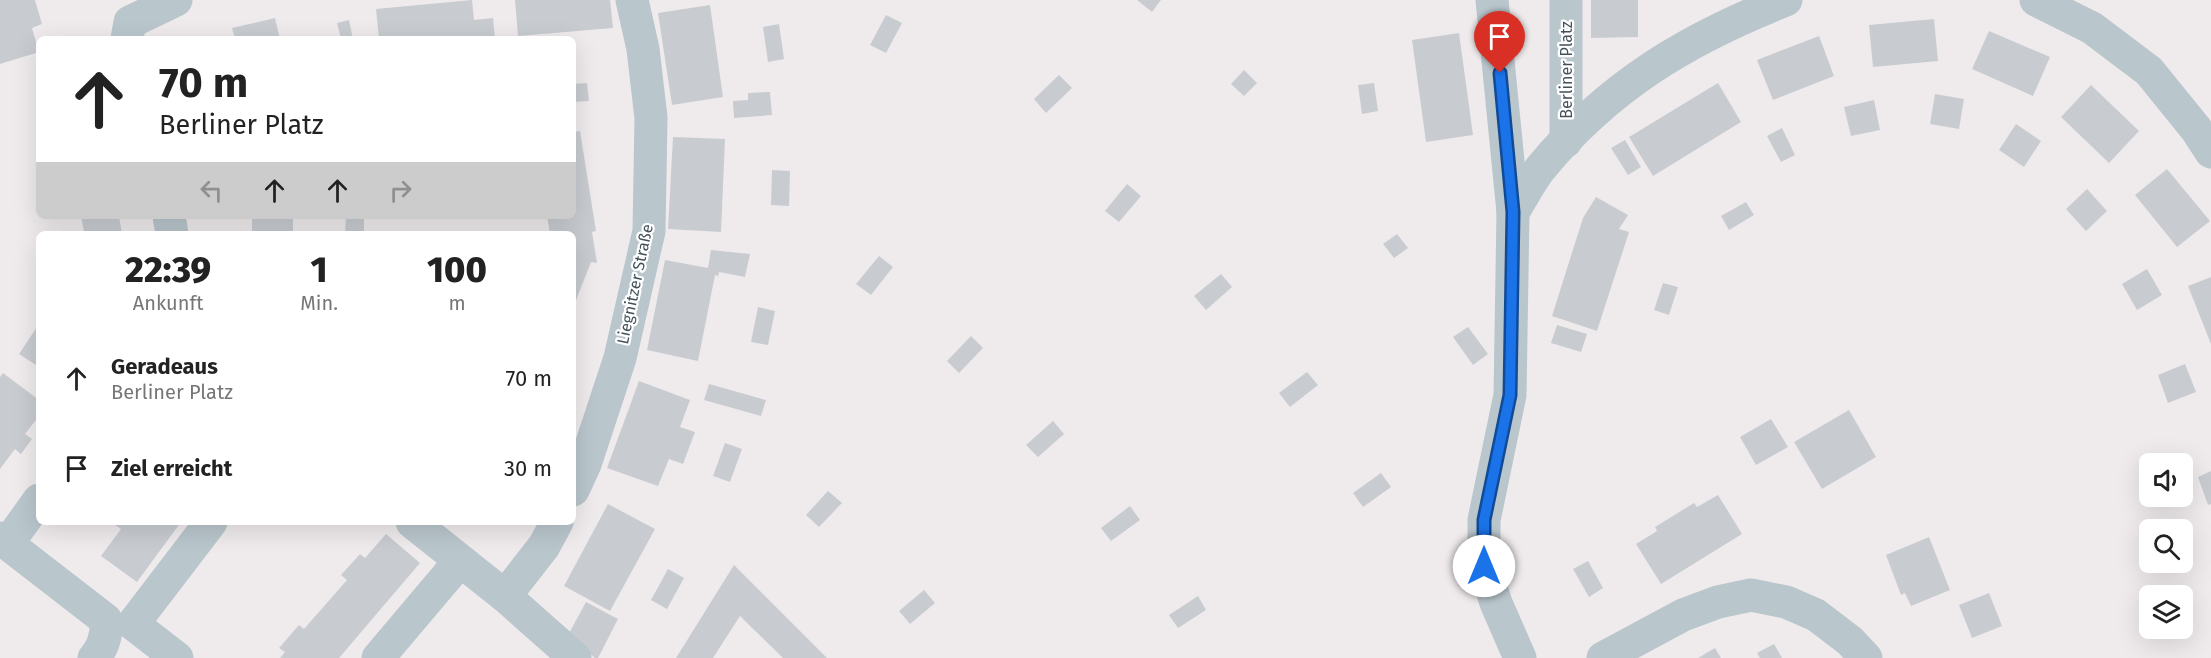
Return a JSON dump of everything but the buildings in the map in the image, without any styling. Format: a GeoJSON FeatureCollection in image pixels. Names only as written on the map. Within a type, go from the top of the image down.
{"type":"FeatureCollection","features":[{"type":"Feature","properties":{"kind":"street"},"geometry":{"type":"LineString","coordinates":[[128,36],[130,22],[176,0]]}},
{"type":"Feature","properties":{"kind":"street","name":"Liegnitzer Straße"},"geometry":{"type":"LineString","coordinates":[[576,484],[585,464],[620,358],[649,231],[651,118],[643,49],[632,0]]}},
{"type":"Feature","properties":{"kind":"street"},"geometry":{"type":"LineString","coordinates":[[1492,0],[1513,212],[1510,395],[1484,520],[1484,566],[1496,603],[1520,658]]}},
{"type":"Feature","properties":{"kind":"street","name":"Berliner Platz"},"geometry":{"type":"LineString","coordinates":[[1566,0],[1566,141]]}},
{"type":"Feature","properties":{"kind":"street"},"geometry":{"type":"LineString","coordinates":[[1513,212],[1539,170],[1604,101],[1676,51],[1740,18],[1786,0]]}},
{"type":"Feature","properties":{"kind":"street"},"geometry":{"type":"LineString","coordinates":[[2036,0],[2092,28],[2149,71],[2196,129],[2211,152]]}},
{"type":"Feature","properties":{"kind":"street"},"geometry":{"type":"LineString","coordinates":[[36,503],[4,540],[106,620],[107,633],[100,651],[94,658]]}},
{"type":"Feature","properties":{"kind":"street"},"geometry":{"type":"LineString","coordinates":[[177,658],[133,624],[209,525]]}},
{"type":"Feature","properties":{"kind":"street"},"geometry":{"type":"LineString","coordinates":[[416,525],[505,596],[575,658]]}},
{"type":"Feature","properties":{"kind":"street"},"geometry":{"type":"LineString","coordinates":[[505,596],[544,546],[555,525]]}},
{"type":"Feature","properties":{"kind":"street"},"geometry":{"type":"LineString","coordinates":[[378,658],[460,561]]}},
{"type":"Feature","properties":{"kind":"street"},"geometry":{"type":"LineString","coordinates":[[1603,658],[1683,615],[1718,602],[1751,595],[1786,602],[1816,615],[1850,641],[1866,658]]}},
{"type":"Feature","properties":{"kind":"route"},"geometry":{"type":"LineString","coordinates":[[1484,566],[1484,520],[1510,395],[1513,212],[1500,73]]}}]}
